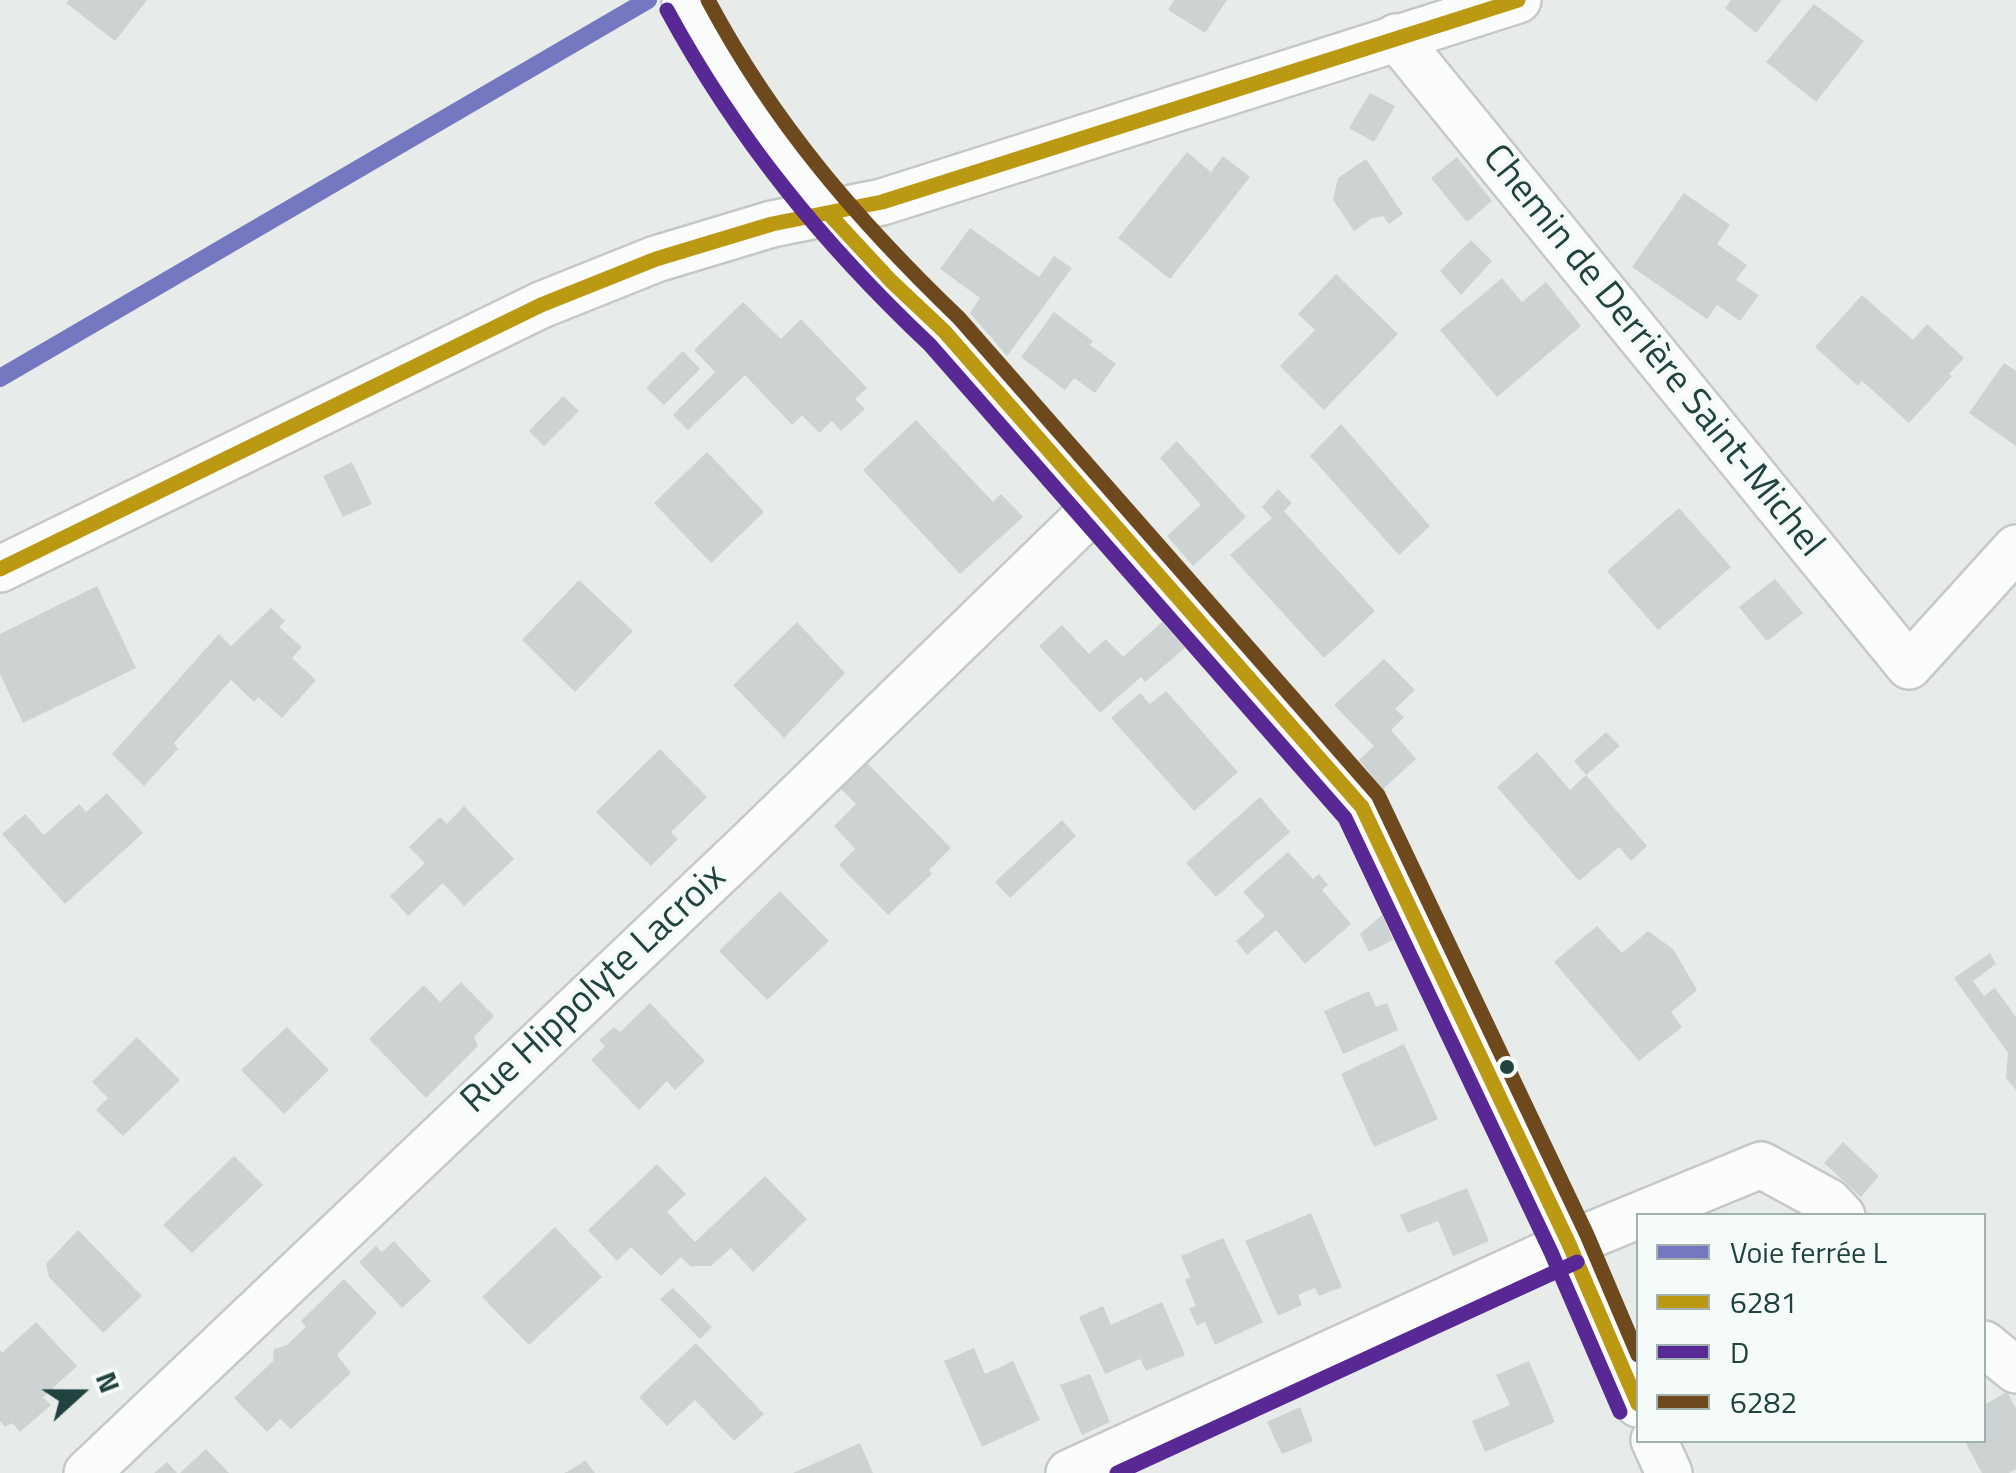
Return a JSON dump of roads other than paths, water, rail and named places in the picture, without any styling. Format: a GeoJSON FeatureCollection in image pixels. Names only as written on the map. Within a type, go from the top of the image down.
{"type":"FeatureCollection","features":[{"type":"Feature","properties":{"kind":"street"},"geometry":{"type":"LineString","coordinates":[[685,0],[712,50],[774,145],[829,214],[944,331],[1362,808],[1569,1244],[1636,1399]]}},
{"type":"Feature","properties":{"kind":"street"},"geometry":{"type":"LineString","coordinates":[[0,569],[540,305],[656,259],[772,224],[882,202],[1518,0]]}},
{"type":"Feature","properties":{"kind":"street","name":"Chemin de Derrière Saint-Michel"},"geometry":{"type":"LineString","coordinates":[[1396,38],[1908,666],[2016,548]]}},
{"type":"Feature","properties":{"kind":"street","name":"Rue Hippolyte Lacroix"},"geometry":{"type":"LineString","coordinates":[[87,1473],[749,844],[1099,504]]}},
{"type":"Feature","properties":{"kind":"street"},"geometry":{"type":"LineString","coordinates":[[1644,1213],[1762,1164],[1829,1202],[1839,1213]]}},
{"type":"Feature","properties":{"kind":"street"},"geometry":{"type":"LineString","coordinates":[[1069,1473],[1636,1216]]}},
{"type":"Feature","properties":{"kind":"street"},"geometry":{"type":"LineString","coordinates":[[1986,1346],[2016,1370]]}},
{"type":"Feature","properties":{"kind":"street"},"geometry":{"type":"LineString","coordinates":[[1655,1443],[1668,1473]]}},
{"type":"Feature","properties":{"kind":"rail line","name":"L"},"geometry":{"type":"LineString","coordinates":[[0,378],[648,0]]}}]}
